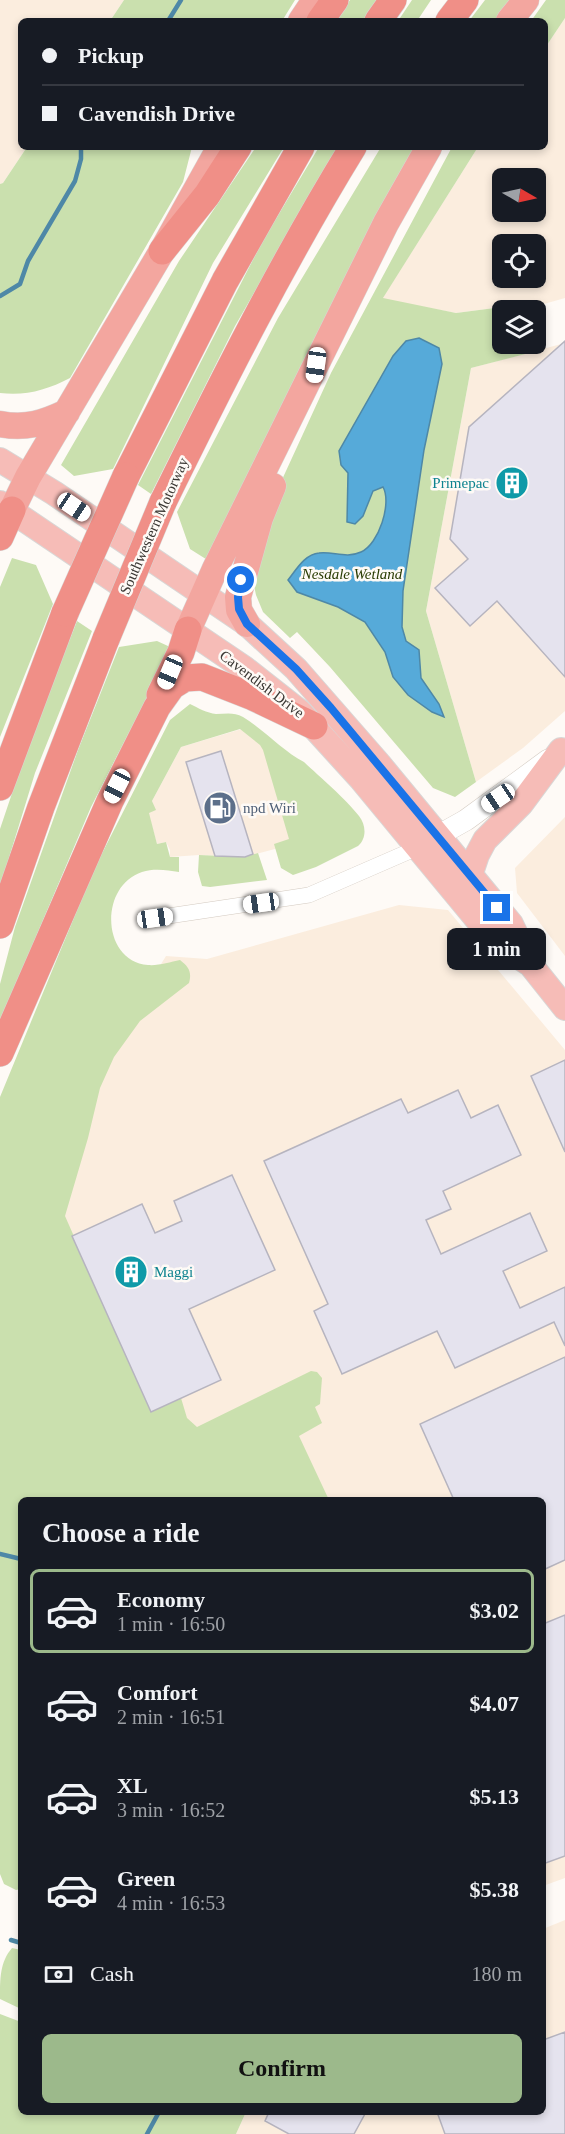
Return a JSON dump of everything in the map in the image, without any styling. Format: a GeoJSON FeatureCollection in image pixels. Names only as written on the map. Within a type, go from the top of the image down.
{"type":"FeatureCollection","features":[{"type":"Feature","properties":{"kind":"highway"},"geometry":{"type":"LineString","coordinates":[[303,18],[315,0]]}},
{"type":"Feature","properties":{"kind":"highway"},"geometry":{"type":"LineString","coordinates":[[322,18],[335,0]]}},
{"type":"Feature","properties":{"kind":"highway"},"geometry":{"type":"LineString","coordinates":[[380,18],[393,0]]}},
{"type":"Feature","properties":{"kind":"highway"},"geometry":{"type":"LineString","coordinates":[[435,18],[447,0]]}},
{"type":"Feature","properties":{"kind":"highway"},"geometry":{"type":"LineString","coordinates":[[451,18],[465,0]]}},
{"type":"Feature","properties":{"kind":"highway"},"geometry":{"type":"LineString","coordinates":[[511,18],[526,0]]}},
{"type":"Feature","properties":{"kind":"highway"},"geometry":{"type":"LineString","coordinates":[[0,537],[6,507],[28,477],[67,412],[218,150]]}},
{"type":"Feature","properties":{"kind":"highway"},"geometry":{"type":"LineString","coordinates":[[162,251],[207,195],[236,150]]}},
{"type":"Feature","properties":{"kind":"highway"},"geometry":{"type":"LineString","coordinates":[[0,787],[65,613],[126,476],[225,281],[299,150]]}},
{"type":"Feature","properties":{"kind":"highway"},"geometry":{"type":"LineString","coordinates":[[157,707],[203,594],[386,223],[427,150]]}},
{"type":"Feature","properties":{"kind":"highway","name":"Southwestern Motorway"},"geometry":{"type":"LineString","coordinates":[[0,925],[41,807],[106,639],[163,502],[274,284],[350,153]]}},
{"type":"Feature","properties":{"kind":"highway"},"geometry":{"type":"LineString","coordinates":[[247,624],[239,609],[238,597],[241,580],[260,518],[308,400],[316,365]]}},
{"type":"Feature","properties":{"kind":"highway"},"geometry":{"type":"LineString","coordinates":[[0,424],[24,427],[42,423],[67,412]]}},
{"type":"Feature","properties":{"kind":"highway"},"geometry":{"type":"LineString","coordinates":[[0,1053],[110,801],[164,695],[178,681],[185,678],[202,677],[253,697],[314,726]]}},
{"type":"Feature","properties":{"kind":"main road","name":"Cavendish Drive"},"geometry":{"type":"LineString","coordinates":[[0,460],[247,624],[296,669],[379,764],[511,924],[530,964],[565,1008]]}},
{"type":"Feature","properties":{"kind":"main road","name":"Cavendish Drive"},"geometry":{"type":"LineString","coordinates":[[6,507],[274,690],[314,726],[362,779],[495,941],[530,964]]}},
{"type":"Feature","properties":{"kind":"main road"},"geometry":{"type":"LineString","coordinates":[[417,848],[498,798],[563,749]]}},
{"type":"Feature","properties":{"kind":"main road"},"geometry":{"type":"LineString","coordinates":[[470,876],[485,840],[521,804],[563,749]]}},
{"type":"Feature","properties":{"kind":"street"},"geometry":{"type":"LineString","coordinates":[[155,918],[309,896],[417,848]]}},
{"type":"Feature","properties":{"kind":"shaded area"},"geometry":{"type":"Polygon","coordinates":[[[0,0],[124,0],[112,18],[18,18],[18,150],[25,150],[3,183],[0,184],[0,0]]]}},
{"type":"Feature","properties":{"kind":"shaded area"},"geometry":{"type":"Polygon","coordinates":[[[565,18],[565,298],[546,303],[546,300],[492,300],[492,308],[456,313],[382,299],[476,150],[548,150],[548,44],[565,18]]]}},
{"type":"Feature","properties":{"kind":"shaded area"},"geometry":{"type":"Polygon","coordinates":[[[565,343],[565,711],[523,748],[476,782],[426,611],[471,368],[524,354],[546,354],[546,348],[565,343]]]}},
{"type":"Feature","properties":{"kind":"shaded area"},"geometry":{"type":"Polygon","coordinates":[[[245,728],[294,757],[294,844],[245,857],[199,855],[170,857],[170,850],[166,842],[157,844],[148,812],[155,810],[152,801],[181,747],[245,728]]]}},
{"type":"Feature","properties":{"kind":"shaded area"},"geometry":{"type":"Polygon","coordinates":[[[565,817],[565,956],[517,893],[515,868],[565,817]]]}},
{"type":"Feature","properties":{"kind":"shaded area"},"geometry":{"type":"Polygon","coordinates":[[[399,905],[448,910],[565,1050],[565,1878],[546,1885],[546,1497],[140,1497],[0,1168],[148,985],[166,956],[207,959],[399,905]]]}},
{"type":"Feature","properties":{"kind":"shaded area"},"geometry":{"type":"Polygon","coordinates":[[[565,1920],[565,2134],[236,2134],[245,2115],[546,2115],[546,1928],[565,1920]]]}},
{"type":"Feature","properties":{"kind":"green space"},"geometry":{"type":"Polygon","coordinates":[[[124,0],[295,0],[284,18],[112,18],[124,0]]]}},
{"type":"Feature","properties":{"kind":"green space"},"geometry":{"type":"Polygon","coordinates":[[[350,0],[379,0],[367,18],[338,18],[350,0]]]}},
{"type":"Feature","properties":{"kind":"green space"},"geometry":{"type":"Polygon","coordinates":[[[412,0],[431,0],[419,18],[400,18],[412,0]]]}},
{"type":"Feature","properties":{"kind":"green space"},"geometry":{"type":"Polygon","coordinates":[[[485,0],[513,0],[501,18],[471,18],[485,0]]]}},
{"type":"Feature","properties":{"kind":"green space"},"geometry":{"type":"Polygon","coordinates":[[[546,0],[565,0],[565,18],[548,44],[548,18],[533,18],[546,0]]]}},
{"type":"Feature","properties":{"kind":"green space"},"geometry":{"type":"Polygon","coordinates":[[[25,150],[191,150],[183,182],[70,378],[53,386],[19,394],[0,393],[0,184],[3,183],[25,150]]]}},
{"type":"Feature","properties":{"kind":"green space"},"geometry":{"type":"Polygon","coordinates":[[[254,150],[282,150],[213,263],[113,469],[74,476],[61,465],[179,261],[254,150]]]}},
{"type":"Feature","properties":{"kind":"green space"},"geometry":{"type":"Polygon","coordinates":[[[317,150],[336,150],[235,326],[151,494],[138,485],[262,242],[317,150]]]}},
{"type":"Feature","properties":{"kind":"green space"},"geometry":{"type":"Polygon","coordinates":[[[379,150],[414,150],[209,561],[190,549],[177,512],[278,318],[379,150]]]}},
{"type":"Feature","properties":{"kind":"green space","name":"Nesdale Wetland"},"geometry":{"type":"Polygon","coordinates":[[[450,150],[476,150],[383,298],[456,313],[492,308],[492,354],[525,354],[471,368],[426,611],[476,782],[455,797],[433,788],[330,667],[297,632],[290,638],[263,612],[252,576],[280,484],[331,373],[450,150]]]}},
{"type":"Feature","properties":{"kind":"green space"},"geometry":{"type":"Polygon","coordinates":[[[12,558],[36,565],[53,604],[0,737],[0,587],[12,558]]]}},
{"type":"Feature","properties":{"kind":"green space"},"geometry":{"type":"Polygon","coordinates":[[[77,621],[92,631],[35,773],[0,887],[0,829],[31,737],[77,621]]]}},
{"type":"Feature","properties":{"kind":"green space"},"geometry":{"type":"Polygon","coordinates":[[[157,641],[171,650],[91,807],[21,972],[0,1029],[0,984],[15,927],[78,750],[119,647],[157,641]]]}},
{"type":"Feature","properties":{"kind":"green space"},"geometry":{"type":"Polygon","coordinates":[[[190,704],[216,714],[240,715],[304,762],[340,795],[359,816],[364,827],[364,835],[358,846],[316,867],[293,875],[281,868],[274,844],[289,839],[260,745],[240,729],[181,747],[152,801],[156,810],[149,813],[157,844],[166,842],[170,857],[179,857],[179,872],[151,870],[128,880],[118,892],[111,922],[114,938],[121,951],[132,960],[152,965],[180,960],[189,970],[189,983],[140,1021],[114,1057],[100,1088],[65,1216],[151,1411],[181,1398],[187,1418],[197,1427],[311,1371],[317,1372],[322,1378],[320,1404],[315,1407],[322,1423],[299,1436],[328,1497],[18,1497],[18,1890],[16,1890],[4,1884],[0,1874],[0,1097],[94,869],[170,720],[190,704]]]}},
{"type":"Feature","properties":{"kind":"green space"},"geometry":{"type":"Polygon","coordinates":[[[258,853],[267,880],[202,886],[198,872],[199,855],[245,857],[258,853]]]}},
{"type":"Feature","properties":{"kind":"green space"},"geometry":{"type":"Polygon","coordinates":[[[12,1948],[18,1949],[18,2008],[0,1999],[3,1965],[12,1948]]]}},
{"type":"Feature","properties":{"kind":"green space"},"geometry":{"type":"Polygon","coordinates":[[[0,2014],[18,2021],[18,2115],[245,2115],[236,2134],[0,2134],[0,2014]]]}},
{"type":"Feature","properties":{"kind":"water"},"geometry":{"type":"Polygon","coordinates":[[[419,338],[439,348],[442,364],[424,450],[403,591],[402,627],[406,641],[419,650],[421,678],[439,704],[444,717],[432,712],[408,695],[393,677],[385,652],[365,622],[338,607],[297,592],[288,580],[309,556],[324,553],[345,555],[361,552],[373,541],[378,532],[386,503],[383,487],[373,491],[363,516],[355,524],[347,522],[348,473],[341,465],[339,451],[393,356],[406,341],[419,338]]]}},
{"type":"Feature","properties":{"kind":"building","name":"Primepac"},"geometry":{"type":"Polygon","coordinates":[[[565,341],[565,677],[497,601],[470,626],[435,588],[468,559],[450,539],[469,427],[565,341]]]}},
{"type":"Feature","properties":{"kind":"building","name":"npd Wiri"},"geometry":{"type":"Polygon","coordinates":[[[221,751],[253,854],[245,857],[215,856],[186,762],[221,751]]]}},
{"type":"Feature","properties":{"kind":"building"},"geometry":{"type":"Polygon","coordinates":[[[565,1060],[565,1152],[531,1076],[565,1060]]]}},
{"type":"Feature","properties":{"kind":"building"},"geometry":{"type":"Polygon","coordinates":[[[458,1090],[471,1118],[498,1105],[521,1155],[443,1191],[451,1209],[426,1220],[441,1254],[530,1213],[547,1251],[503,1271],[520,1308],[565,1287],[565,1346],[554,1322],[455,1368],[437,1331],[342,1374],[314,1311],[328,1304],[264,1161],[401,1099],[408,1113],[458,1090]]]}},
{"type":"Feature","properties":{"kind":"building","name":"Maggi"},"geometry":{"type":"Polygon","coordinates":[[[232,1175],[275,1270],[189,1309],[221,1380],[151,1412],[72,1236],[142,1204],[155,1233],[182,1221],[174,1201],[232,1175]]]}},
{"type":"Feature","properties":{"kind":"building"},"geometry":{"type":"Polygon","coordinates":[[[565,1357],[565,1560],[546,1569],[546,1497],[453,1497],[420,1424],[565,1357]]]}},
{"type":"Feature","properties":{"kind":"building"},"geometry":{"type":"Polygon","coordinates":[[[565,1615],[565,1856],[546,1863],[546,1623],[565,1615]]]}},
{"type":"Feature","properties":{"kind":"building"},"geometry":{"type":"Polygon","coordinates":[[[565,2032],[565,2134],[445,2134],[438,2115],[546,2115],[546,2039],[565,2032]]]}},
{"type":"Feature","properties":{"kind":"building"},"geometry":{"type":"Polygon","coordinates":[[[268,2115],[364,2115],[354,2134],[289,2134],[265,2121],[268,2115]]]}},
{"type":"Feature","properties":{"kind":"waterway"},"geometry":{"type":"LineString","coordinates":[[170,18],[181,0]]}},
{"type":"Feature","properties":{"kind":"waterway"},"geometry":{"type":"LineString","coordinates":[[0,296],[20,284],[28,261],[75,181],[81,150]]}},
{"type":"Feature","properties":{"kind":"waterway"},"geometry":{"type":"LineString","coordinates":[[0,1554],[18,1558]]}},
{"type":"Feature","properties":{"kind":"waterway"},"geometry":{"type":"LineString","coordinates":[[11,1940],[18,1942]]}},
{"type":"Feature","properties":{"kind":"waterway"},"geometry":{"type":"LineString","coordinates":[[147,2134],[157,2115]]}},
{"type":"Feature","properties":{"kind":"place","name":"Primepac"},"geometry":{"type":"Point","coordinates":[512,483]}},
{"type":"Feature","properties":{"kind":"place","name":"npd Wiri"},"geometry":{"type":"Point","coordinates":[220,808]}},
{"type":"Feature","properties":{"kind":"place","name":"Maggi"},"geometry":{"type":"Point","coordinates":[131,1272]}},
{"type":"Feature","properties":{"kind":"route"},"geometry":{"type":"LineString","coordinates":[[241,580],[238,597],[239,609],[247,624],[296,669],[331,708],[497,908]]}}]}
